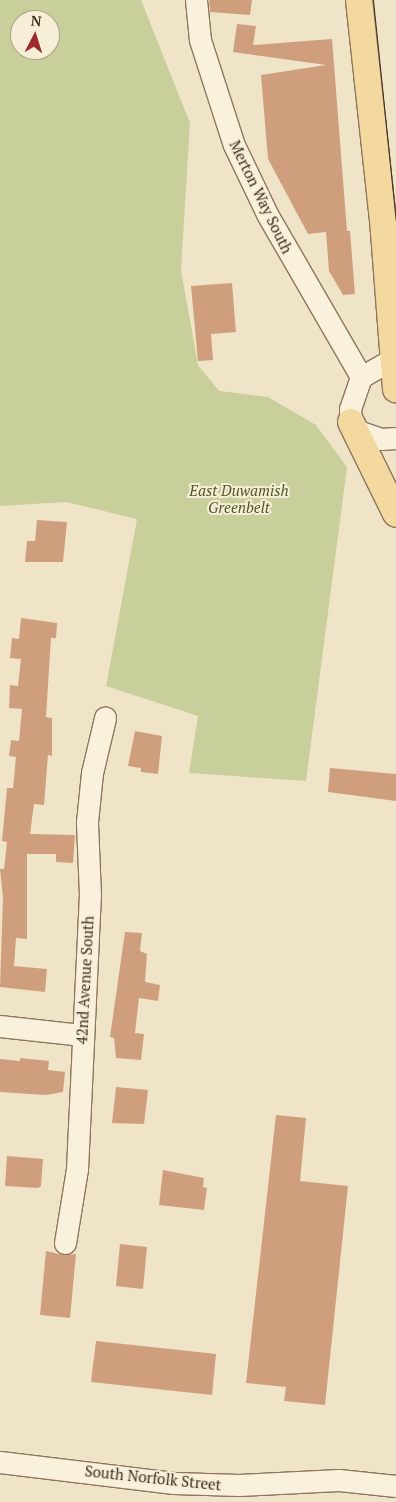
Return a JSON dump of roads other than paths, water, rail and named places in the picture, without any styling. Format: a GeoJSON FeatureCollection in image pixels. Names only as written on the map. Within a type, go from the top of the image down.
{"type":"FeatureCollection","features":[{"type":"Feature","properties":{"kind":"main road"},"geometry":{"type":"LineString","coordinates":[[359,0],[395,357],[396,390]]}},
{"type":"Feature","properties":{"kind":"main road"},"geometry":{"type":"LineString","coordinates":[[351,422],[396,514]]}},
{"type":"Feature","properties":{"kind":"street","name":"Merton Way South"},"geometry":{"type":"LineString","coordinates":[[196,2],[200,40],[234,145],[267,214],[360,377]]}},
{"type":"Feature","properties":{"kind":"street"},"geometry":{"type":"LineString","coordinates":[[395,357],[360,377],[350,409],[351,422],[358,431],[368,436],[396,438]]}},
{"type":"Feature","properties":{"kind":"street","name":"42nd Avenue South"},"geometry":{"type":"LineString","coordinates":[[65,1243],[77,1169],[90,895],[87,822],[92,773],[105,718]]}},
{"type":"Feature","properties":{"kind":"street"},"geometry":{"type":"LineString","coordinates":[[0,1026],[82,1035]]}},
{"type":"Feature","properties":{"kind":"street","name":"South Norfolk Street"},"geometry":{"type":"LineString","coordinates":[[0,1462],[182,1484],[240,1486],[330,1480],[396,1486]]}},
{"type":"Feature","properties":{"kind":"tram line"},"geometry":{"type":"LineString","coordinates":[[373,0],[396,221]]}},
{"type":"Feature","properties":{"kind":"park label","name":"East Duwamish Greenbelt"},"geometry":{"type":"Point","coordinates":[239,498]}}]}
